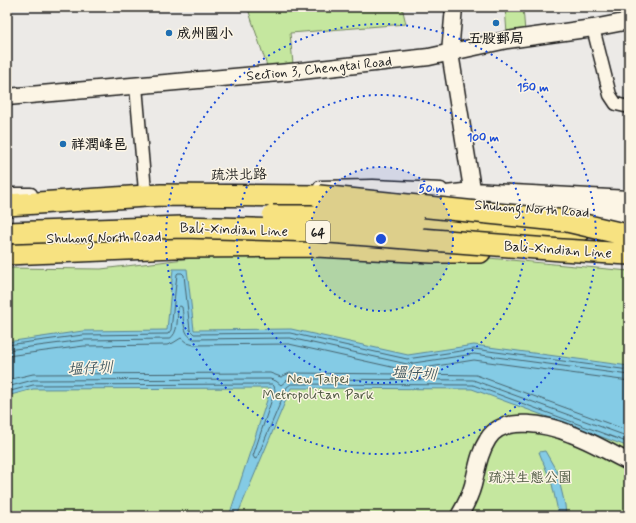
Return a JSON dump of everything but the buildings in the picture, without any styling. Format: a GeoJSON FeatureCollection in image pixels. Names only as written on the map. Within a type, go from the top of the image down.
{"type":"FeatureCollection","features":[{"type":"Feature","properties":{"kind":"highway"},"geometry":{"type":"LineString","coordinates":[[7,205],[161,195],[319,196],[627,228]]}},
{"type":"Feature","properties":{"kind":"highway","name":"Bali-Xindian Line"},"geometry":{"type":"LineString","coordinates":[[7,221],[196,214],[312,216],[627,228]]}},
{"type":"Feature","properties":{"kind":"highway","name":"Bali-Xindian Line"},"geometry":{"type":"LineString","coordinates":[[7,233],[191,227],[316,231],[629,254]]}},
{"type":"Feature","properties":{"kind":"highway"},"geometry":{"type":"LineString","coordinates":[[7,254],[167,247],[316,246],[432,252],[562,250]]}},
{"type":"Feature","properties":{"kind":"street"},"geometry":{"type":"LineString","coordinates":[[454,7],[450,53],[473,196]]}},
{"type":"Feature","properties":{"kind":"street","name":"Section 3, Chengtai Road"},"geometry":{"type":"LineString","coordinates":[[7,97],[301,71],[429,57],[507,40],[593,28],[629,21]]}},
{"type":"Feature","properties":{"kind":"street"},"geometry":{"type":"LineString","coordinates":[[593,28],[610,95],[616,104],[629,107]]}},
{"type":"Feature","properties":{"kind":"street"},"geometry":{"type":"LineString","coordinates":[[136,86],[145,191]]}},
{"type":"Feature","properties":{"kind":"street","name":"疏洪北路"},"geometry":{"type":"LineString","coordinates":[[7,194],[373,186],[473,196]]}},
{"type":"Feature","properties":{"kind":"street","name":"Shuhong North Road"},"geometry":{"type":"LineString","coordinates":[[7,212],[219,203],[338,207],[473,196],[629,199]]}},
{"type":"Feature","properties":{"kind":"street","name":"Shuhong North Road"},"geometry":{"type":"LineString","coordinates":[[7,240],[88,236],[317,235],[473,196],[627,228]]}},
{"type":"Feature","properties":{"kind":"street"},"geometry":{"type":"LineString","coordinates":[[459,516],[473,487],[479,459],[484,447],[495,431],[503,426],[510,424],[528,424],[570,434],[629,462]]}},
{"type":"Feature","properties":{"kind":"green space"},"geometry":{"type":"Polygon","coordinates":[[[252,7],[402,7],[406,24],[290,33],[293,64],[269,72],[248,9],[252,7]]]}},
{"type":"Feature","properties":{"kind":"green space"},"geometry":{"type":"Polygon","coordinates":[[[505,7],[523,7],[525,32],[507,34],[505,7]]]}},
{"type":"Feature","properties":{"kind":"green space","name":"New Taipei Metropolitan Park"},"geometry":{"type":"Polygon","coordinates":[[[210,256],[467,256],[629,271],[629,516],[7,516],[7,268],[101,269],[210,256]]]}},
{"type":"Feature","properties":{"kind":"water","name":"塭仔圳"},"geometry":{"type":"Polygon","coordinates":[[[173,269],[187,269],[194,330],[291,329],[408,355],[474,345],[629,366],[629,447],[472,389],[291,388],[237,516],[229,516],[271,388],[33,389],[7,396],[7,342],[83,331],[167,330],[173,269]]]}},
{"type":"Feature","properties":{"kind":"water"},"geometry":{"type":"Polygon","coordinates":[[[545,451],[557,472],[565,505],[566,516],[559,516],[552,484],[539,452],[545,451]]]}},
{"type":"Feature","properties":{"kind":"place","name":"五股郵局"},"geometry":{"type":"Point","coordinates":[496,23]}},
{"type":"Feature","properties":{"kind":"place","name":"成州國小"},"geometry":{"type":"Point","coordinates":[169,33]}},
{"type":"Feature","properties":{"kind":"place","name":"祥潤峰邑"},"geometry":{"type":"Point","coordinates":[63,144]}},
{"type":"Feature","properties":{"kind":"park label","name":"疏洪生態公園"},"geometry":{"type":"Point","coordinates":[530,477]}}]}
